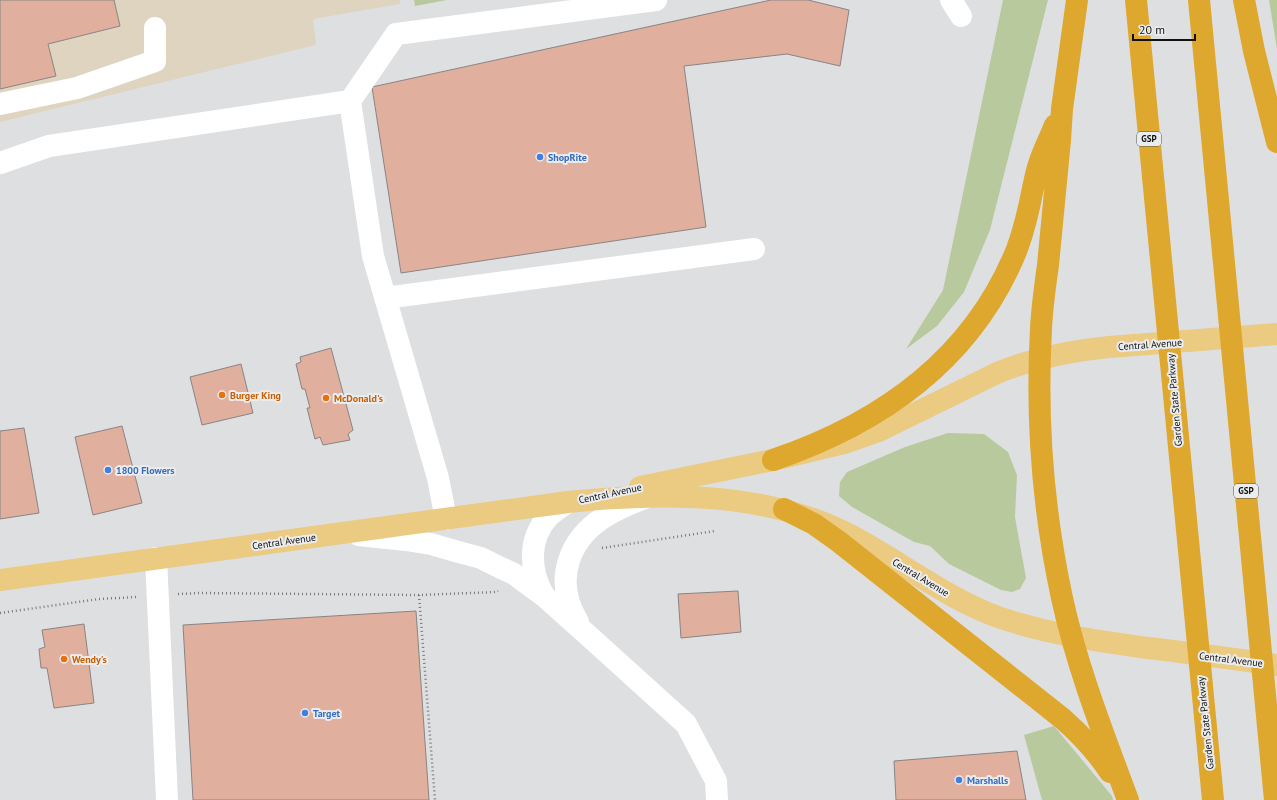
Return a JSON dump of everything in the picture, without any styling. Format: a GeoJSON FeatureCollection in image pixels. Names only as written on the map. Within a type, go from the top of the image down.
{"type":"FeatureCollection","features":[{"type":"Feature","properties":{"kind":"highway"},"geometry":{"type":"LineString","coordinates":[[1078,0],[1062,109],[1041,328],[1040,412],[1049,524],[1062,597],[1081,671],[1127,800]]}},
{"type":"Feature","properties":{"kind":"highway","name":"Garden State Parkway"},"geometry":{"type":"LineString","coordinates":[[1136,0],[1213,800]]}},
{"type":"Feature","properties":{"kind":"highway","name":"GSP"},"geometry":{"type":"LineString","coordinates":[[1199,0],[1275,800]]}},
{"type":"Feature","properties":{"kind":"highway"},"geometry":{"type":"LineString","coordinates":[[1244,0],[1254,51],[1277,142]]}},
{"type":"Feature","properties":{"kind":"highway"},"geometry":{"type":"LineString","coordinates":[[773,460],[834,436],[890,404],[936,368],[973,328],[992,301],[1017,248],[1028,213],[1038,165],[1062,109]]}},
{"type":"Feature","properties":{"kind":"highway"},"geometry":{"type":"LineString","coordinates":[[784,509],[814,524],[838,541],[1063,719],[1086,741],[1104,763],[1127,800]]}},
{"type":"Feature","properties":{"kind":"main road","name":"Central Avenue"},"geometry":{"type":"LineString","coordinates":[[568,502],[773,460],[844,443],[875,432],[997,373],[1016,365],[1040,358],[1109,347],[1277,334]]}},
{"type":"Feature","properties":{"kind":"main road","name":"Central Avenue"},"geometry":{"type":"LineString","coordinates":[[0,580],[568,502],[650,496],[729,500],[784,509],[818,520],[853,537],[944,591],[978,609],[1043,631],[1105,642],[1277,665]]}},
{"type":"Feature","properties":{"kind":"lane"},"geometry":{"type":"LineString","coordinates":[[446,519],[438,478],[373,256],[350,101],[396,34],[656,0]]}},
{"type":"Feature","properties":{"kind":"lane"},"geometry":{"type":"LineString","coordinates":[[0,104],[76,88],[155,61],[155,28]]}},
{"type":"Feature","properties":{"kind":"lane"},"geometry":{"type":"LineString","coordinates":[[0,163],[49,146],[350,101]]}},
{"type":"Feature","properties":{"kind":"lane"},"geometry":{"type":"LineString","coordinates":[[385,298],[754,248]]}},
{"type":"Feature","properties":{"kind":"lane"},"geometry":{"type":"LineString","coordinates":[[581,629],[569,606],[565,584],[565,571],[575,546],[584,533],[596,522],[612,512],[650,496]]}},
{"type":"Feature","properties":{"kind":"lane"},"geometry":{"type":"LineString","coordinates":[[544,596],[536,579],[533,568],[532,552],[540,528],[556,510],[568,502]]}},
{"type":"Feature","properties":{"kind":"lane"},"geometry":{"type":"LineString","coordinates":[[332,534],[381,537],[431,544],[481,558],[514,574],[544,596],[686,724],[716,782],[717,800]]}},
{"type":"Feature","properties":{"kind":"lane"},"geometry":{"type":"LineString","coordinates":[[156,558],[167,800]]}},
{"type":"Feature","properties":{"kind":"path"},"geometry":{"type":"LineString","coordinates":[[0,613],[99,599],[200,593],[419,595],[435,800]]}},
{"type":"Feature","properties":{"kind":"shaded area"},"geometry":{"type":"Polygon","coordinates":[[[0,0],[400,0],[400,4],[313,19],[316,45],[0,122],[0,0]]]}},
{"type":"Feature","properties":{"kind":"green space"},"geometry":{"type":"Polygon","coordinates":[[[414,0],[447,0],[415,6],[414,0]]]}},
{"type":"Feature","properties":{"kind":"green space"},"geometry":{"type":"Polygon","coordinates":[[[1003,0],[1048,0],[990,230],[964,292],[937,326],[906,349],[943,290],[1003,0]]]}},
{"type":"Feature","properties":{"kind":"green space"},"geometry":{"type":"Polygon","coordinates":[[[1269,0],[1277,0],[1277,49],[1269,0]]]}},
{"type":"Feature","properties":{"kind":"green space"},"geometry":{"type":"Polygon","coordinates":[[[948,433],[984,434],[1008,452],[1017,475],[1015,517],[1026,578],[1020,589],[1012,592],[1001,590],[949,564],[930,546],[914,542],[852,507],[839,496],[840,482],[847,472],[905,447],[948,433]]]}},
{"type":"Feature","properties":{"kind":"green space"},"geometry":{"type":"Polygon","coordinates":[[[1054,726],[1112,796],[1113,800],[1042,800],[1024,735],[1054,726]]]}},
{"type":"Feature","properties":{"kind":"building"},"geometry":{"type":"Polygon","coordinates":[[[0,0],[114,0],[120,26],[48,44],[56,76],[0,89],[0,0]]]}},
{"type":"Feature","properties":{"kind":"building","name":"ShopRite"},"geometry":{"type":"Polygon","coordinates":[[[771,0],[808,0],[849,10],[840,66],[787,54],[684,66],[706,227],[401,273],[372,87],[771,0]]]}},
{"type":"Feature","properties":{"kind":"building","name":"McDonald's"},"geometry":{"type":"Polygon","coordinates":[[[331,348],[353,430],[348,434],[350,440],[323,445],[320,437],[315,439],[307,408],[310,408],[305,389],[302,389],[296,364],[301,362],[300,357],[331,348]]]}},
{"type":"Feature","properties":{"kind":"building","name":"Burger King"},"geometry":{"type":"Polygon","coordinates":[[[241,364],[253,413],[202,425],[190,377],[241,364]]]}},
{"type":"Feature","properties":{"kind":"building","name":"1800 Flowers"},"geometry":{"type":"Polygon","coordinates":[[[122,426],[142,503],[93,515],[75,437],[122,426]]]}},
{"type":"Feature","properties":{"kind":"building"},"geometry":{"type":"Polygon","coordinates":[[[24,428],[39,513],[0,519],[0,431],[24,428]]]}},
{"type":"Feature","properties":{"kind":"building"},"geometry":{"type":"Polygon","coordinates":[[[738,591],[741,632],[681,638],[678,594],[738,591]]]}},
{"type":"Feature","properties":{"kind":"building","name":"Target"},"geometry":{"type":"Polygon","coordinates":[[[416,611],[429,800],[193,800],[183,625],[416,611]]]}},
{"type":"Feature","properties":{"kind":"building","name":"Wendy's"},"geometry":{"type":"Polygon","coordinates":[[[84,624],[94,703],[54,708],[47,668],[41,668],[39,649],[45,647],[42,630],[84,624]]]}},
{"type":"Feature","properties":{"kind":"building","name":"Marshalls"},"geometry":{"type":"Polygon","coordinates":[[[1017,751],[1026,800],[896,800],[894,761],[1017,751]]]}},
{"type":"Feature","properties":{"kind":"place","name":"ShopRite"},"geometry":{"type":"Point","coordinates":[540,157]}},
{"type":"Feature","properties":{"kind":"place","name":"Burger King"},"geometry":{"type":"Point","coordinates":[222,395]}},
{"type":"Feature","properties":{"kind":"place","name":"McDonald's"},"geometry":{"type":"Point","coordinates":[326,398]}},
{"type":"Feature","properties":{"kind":"place","name":"1800 Flowers"},"geometry":{"type":"Point","coordinates":[108,470]}},
{"type":"Feature","properties":{"kind":"place","name":"Wendy's"},"geometry":{"type":"Point","coordinates":[64,659]}},
{"type":"Feature","properties":{"kind":"place","name":"Target"},"geometry":{"type":"Point","coordinates":[305,713]}},
{"type":"Feature","properties":{"kind":"place","name":"Marshalls"},"geometry":{"type":"Point","coordinates":[959,780]}}]}
